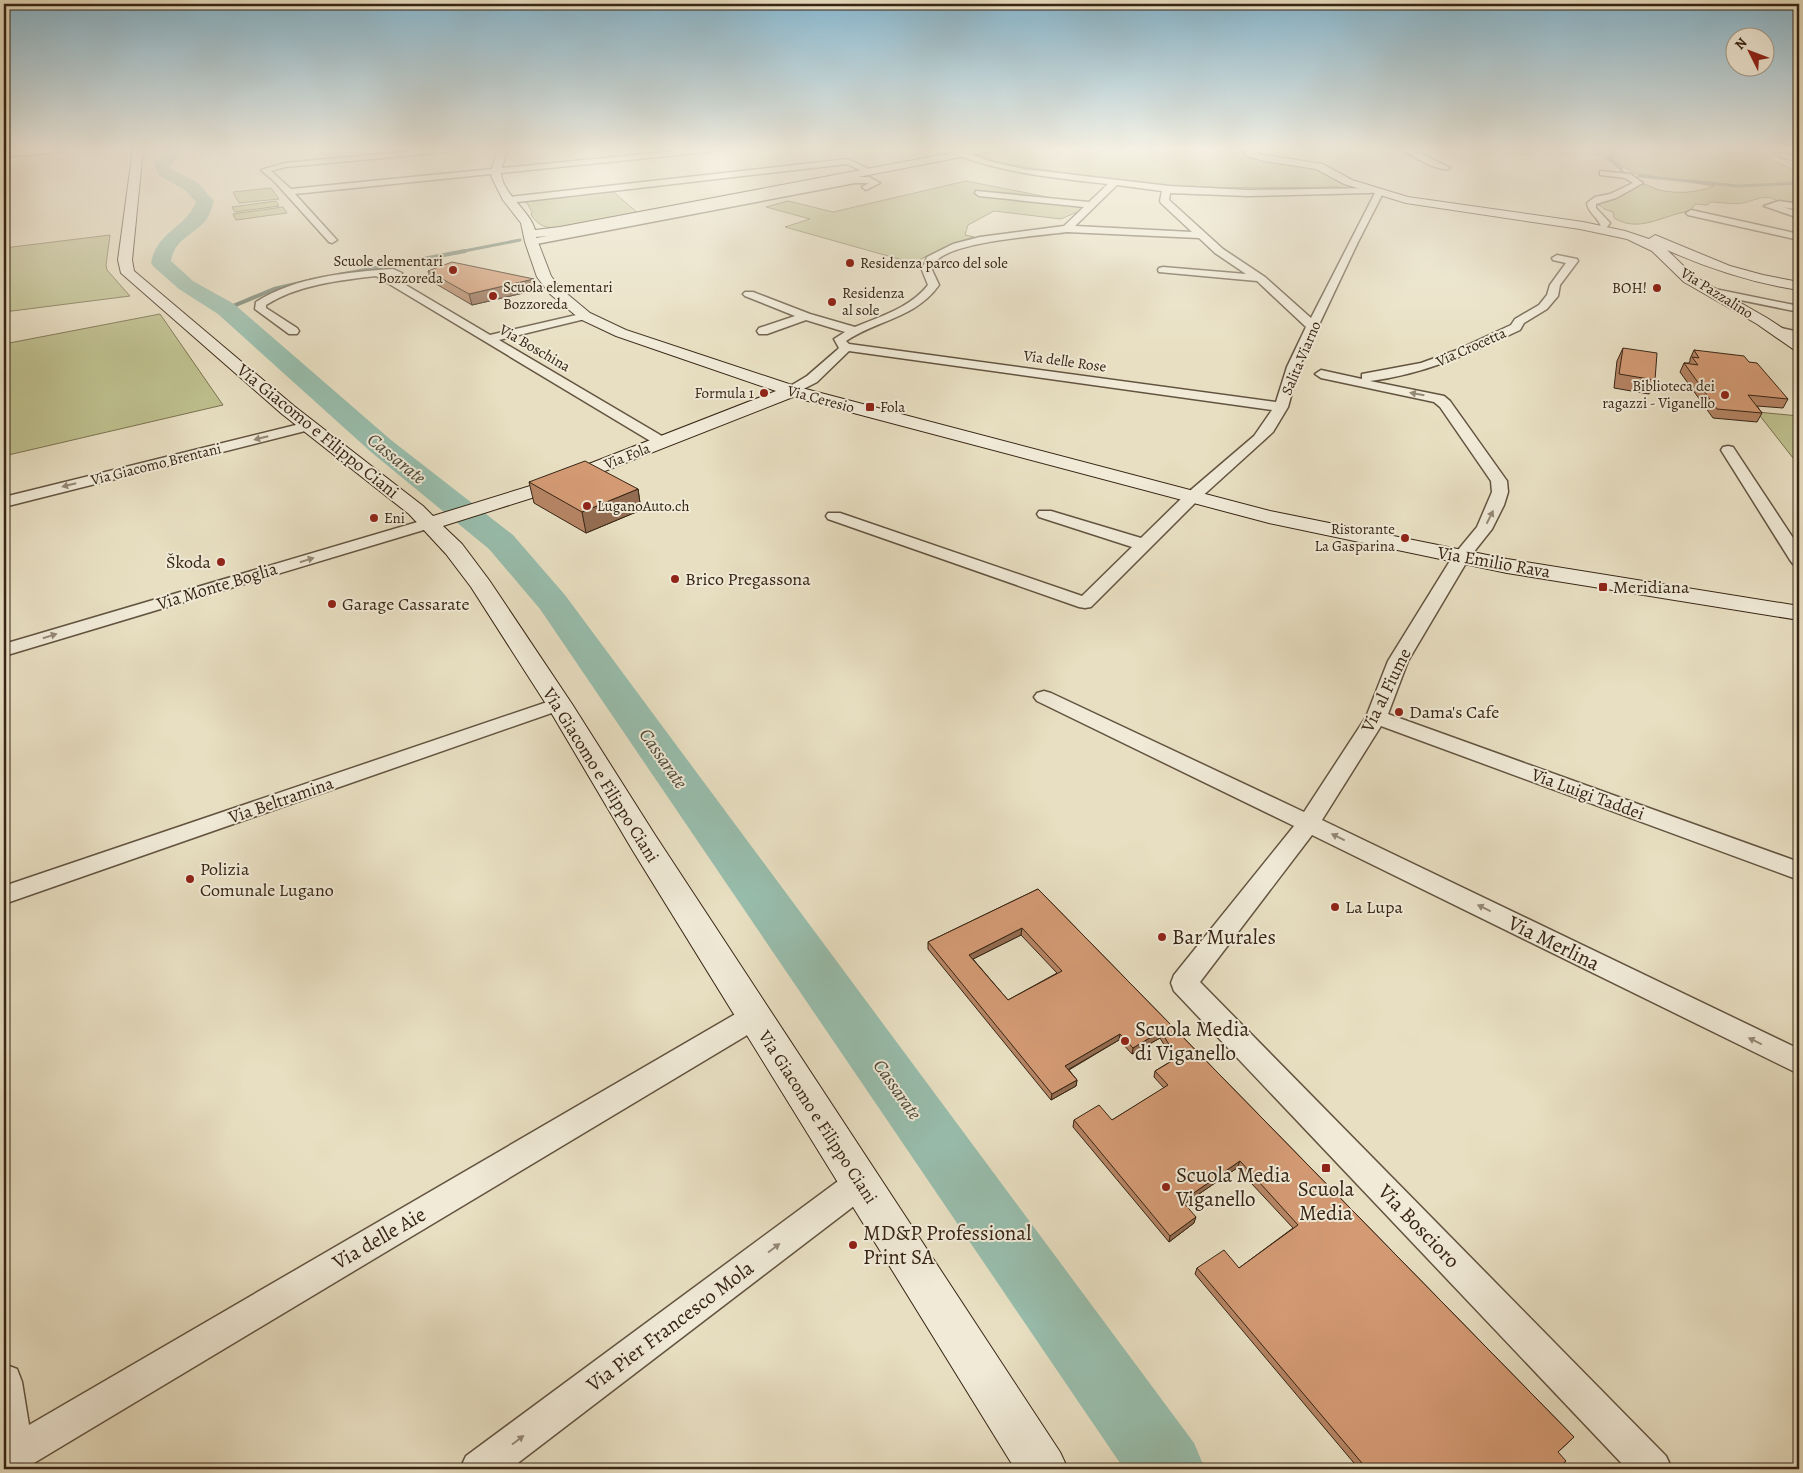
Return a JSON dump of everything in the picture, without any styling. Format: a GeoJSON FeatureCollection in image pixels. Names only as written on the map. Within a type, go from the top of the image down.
{"type":"FeatureCollection","features":[{"type":"Feature","properties":{"kind":"main road","name":"Via Giacomo e Filippo Ciani"},"geometry":{"type":"LineString","coordinates":[[130,218],[125,260],[128,273],[308,426],[416,510],[438,521],[450,544],[481,585],[559,704],[754,1018],[1043,1469]]}},
{"type":"Feature","properties":{"kind":"main road","name":"Via Ceresio"},"geometry":{"type":"LineString","coordinates":[[523,218],[527,223],[530,238],[544,277],[549,284],[585,316],[639,339],[751,379],[792,391],[1191,498]]}},
{"type":"Feature","properties":{"kind":"main road"},"geometry":{"type":"LineString","coordinates":[[530,238],[636,218]]}},
{"type":"Feature","properties":{"kind":"main road"},"geometry":{"type":"LineString","coordinates":[[1523,218],[1583,226],[1594,230],[1607,227],[1635,228],[1669,245],[1734,272],[1768,281],[1799,286]]}},
{"type":"Feature","properties":{"kind":"main road","name":"Via Pazzalino"},"geometry":{"type":"LineString","coordinates":[[1607,227],[1659,249],[1681,273],[1777,330],[1799,346]]}},
{"type":"Feature","properties":{"kind":"main road","name":"Via Fola"},"geometry":{"type":"LineString","coordinates":[[438,521],[547,487],[792,391]]}},
{"type":"Feature","properties":{"kind":"main road","name":"Via Emilio Rava"},"geometry":{"type":"LineString","coordinates":[[1191,498],[1269,517],[1462,556],[1799,613]]}},
{"type":"Feature","properties":{"kind":"street"},"geometry":{"type":"LineString","coordinates":[[312,218],[332,240]]}},
{"type":"Feature","properties":{"kind":"street"},"geometry":{"type":"LineString","coordinates":[[1067,229],[1078,218]]}},
{"type":"Feature","properties":{"kind":"street"},"geometry":{"type":"LineString","coordinates":[[1182,218],[1219,251],[1261,279],[1313,327]]}},
{"type":"Feature","properties":{"kind":"street","name":"Salita Viarno"},"geometry":{"type":"LineString","coordinates":[[1191,498],[1259,439],[1307,372],[1313,327],[1364,218]]}},
{"type":"Feature","properties":{"kind":"street"},"geometry":{"type":"LineString","coordinates":[[1600,218],[1607,227]]}},
{"type":"Feature","properties":{"kind":"street"},"geometry":{"type":"LineString","coordinates":[[1711,218],[1799,238]]}},
{"type":"Feature","properties":{"kind":"street"},"geometry":{"type":"LineString","coordinates":[[792,391],[812,379],[839,357],[846,347],[840,342],[840,339],[854,331],[910,308],[926,297],[934,285],[927,270],[928,265],[931,259],[946,250],[980,240],[1067,229],[1200,235]]}},
{"type":"Feature","properties":{"kind":"street","name":"Via Crocetta"},"geometry":{"type":"LineString","coordinates":[[1307,372],[1355,378],[1393,375],[1445,361],[1516,327],[1519,321],[1543,307],[1552,296],[1555,285],[1573,261],[1557,258]]}},
{"type":"Feature","properties":{"kind":"street"},"geometry":{"type":"LineString","coordinates":[[1163,270],[1261,279]]}},
{"type":"Feature","properties":{"kind":"street","name":"Via Boschina"},"geometry":{"type":"LineString","coordinates":[[293,331],[261,308],[260,304],[270,297],[298,288],[367,274],[398,273],[393,281],[662,442]]}},
{"type":"Feature","properties":{"kind":"street"},"geometry":{"type":"LineString","coordinates":[[1710,291],[1799,309]]}},
{"type":"Feature","properties":{"kind":"street"},"geometry":{"type":"LineString","coordinates":[[749,294],[806,316],[854,331]]}},
{"type":"Feature","properties":{"kind":"street"},"geometry":{"type":"LineString","coordinates":[[488,339],[585,316]]}},
{"type":"Feature","properties":{"kind":"street"},"geometry":{"type":"LineString","coordinates":[[763,331],[806,316]]}},
{"type":"Feature","properties":{"kind":"street"},"geometry":{"type":"LineString","coordinates":[[1777,330],[1799,336]]}},
{"type":"Feature","properties":{"kind":"street","name":"Via delle Rose"},"geometry":{"type":"LineString","coordinates":[[846,347],[1281,407]]}},
{"type":"Feature","properties":{"kind":"street"},"geometry":{"type":"LineString","coordinates":[[1307,372],[1426,395],[1439,399],[1445,404],[1499,482],[1500,492],[1484,529],[1462,556]]}},
{"type":"Feature","properties":{"kind":"street","name":"Via Giacomo Brentani"},"geometry":{"type":"LineString","coordinates":[[4,502],[308,426]]}},
{"type":"Feature","properties":{"kind":"street"},"geometry":{"type":"LineString","coordinates":[[1728,450],[1799,560]]}},
{"type":"Feature","properties":{"kind":"street"},"geometry":{"type":"LineString","coordinates":[[834,516],[1085,603],[1191,498]]}},
{"type":"Feature","properties":{"kind":"street"},"geometry":{"type":"LineString","coordinates":[[1045,514],[1144,544]]}},
{"type":"Feature","properties":{"kind":"street","name":"Via Monte Boglia"},"geometry":{"type":"LineString","coordinates":[[4,650],[438,521]]}},
{"type":"Feature","properties":{"kind":"street","name":"Via al Fiume"},"geometry":{"type":"LineString","coordinates":[[1184,983],[1309,823],[1376,717],[1398,661],[1462,556]]}},
{"type":"Feature","properties":{"kind":"street"},"geometry":{"type":"LineString","coordinates":[[1044,697],[1309,823]]}},
{"type":"Feature","properties":{"kind":"street","name":"Via Beltramina"},"geometry":{"type":"LineString","coordinates":[[4,895],[559,704]]}},
{"type":"Feature","properties":{"kind":"street","name":"Via Luigi Taddei"},"geometry":{"type":"LineString","coordinates":[[1376,717],[1799,871]]}},
{"type":"Feature","properties":{"kind":"street","name":"Via Merlina"},"geometry":{"type":"LineString","coordinates":[[1309,823],[1799,1062]]}},
{"type":"Feature","properties":{"kind":"street","name":"Via Boscioro"},"geometry":{"type":"LineString","coordinates":[[1184,983],[1653,1469]]}},
{"type":"Feature","properties":{"kind":"street","name":"Via delle Aie"},"geometry":{"type":"LineString","coordinates":[[9,1456],[754,1018]]}},
{"type":"Feature","properties":{"kind":"street","name":"Via Pier Francesco Mola"},"geometry":{"type":"LineString","coordinates":[[479,1469],[860,1183]]}},
{"type":"Feature","properties":{"kind":"street"},"geometry":{"type":"LineString","coordinates":[[4,1382],[9,1456]]}},
{"type":"Feature","properties":{"kind":"green space"},"geometry":{"type":"Polygon","coordinates":[[[235,218],[252,218],[236,220],[235,218]]]}},
{"type":"Feature","properties":{"kind":"green space"},"geometry":{"type":"Polygon","coordinates":[[[533,218],[612,218],[557,228],[545,227],[533,218]]]}},
{"type":"Feature","properties":{"kind":"green space"},"geometry":{"type":"Polygon","coordinates":[[[805,218],[981,218],[968,225],[965,235],[974,237],[951,244],[913,263],[785,227],[810,219],[805,218]]]}},
{"type":"Feature","properties":{"kind":"green space"},"geometry":{"type":"Polygon","coordinates":[[[1614,218],[1666,218],[1643,224],[1633,224],[1614,218]]]}},
{"type":"Feature","properties":{"kind":"green space"},"geometry":{"type":"Polygon","coordinates":[[[110,235],[107,270],[130,296],[4,312],[4,248],[110,235]]]}},
{"type":"Feature","properties":{"kind":"green space"},"geometry":{"type":"Polygon","coordinates":[[[160,314],[223,405],[4,456],[4,344],[160,314]]]}},
{"type":"Feature","properties":{"kind":"green space"},"geometry":{"type":"Polygon","coordinates":[[[1757,412],[1799,416],[1799,459],[1793,458],[1757,412]]]}},
{"type":"Feature","properties":{"kind":"building"},"geometry":{"type":"Polygon","coordinates":[[[452,262],[534,279],[469,294],[428,271],[452,262]]]}},
{"type":"Feature","properties":{"kind":"building"},"geometry":{"type":"Polygon","coordinates":[[[1623,348],[1657,353],[1655,380],[1619,374],[1623,348]]]}},
{"type":"Feature","properties":{"kind":"building"},"geometry":{"type":"Polygon","coordinates":[[[1694,350],[1744,356],[1749,362],[1757,363],[1788,399],[1748,395],[1762,413],[1717,409],[1684,363],[1698,365],[1692,357],[1699,358],[1694,350]]]}},
{"type":"Feature","properties":{"kind":"building"},"geometry":{"type":"Polygon","coordinates":[[[585,461],[638,489],[582,512],[529,482],[585,461]]]}},
{"type":"Feature","properties":{"kind":"building","name":"Scuola Media Viganello"},"geometry":{"type":"Polygon","coordinates":[[[1038,889],[1574,1437],[1558,1452],[1566,1461],[1557,1469],[1367,1469],[1197,1268],[1224,1250],[1239,1268],[1298,1225],[1240,1161],[1182,1201],[1196,1217],[1170,1236],[1074,1120],[1099,1105],[1112,1120],[1168,1085],[1155,1071],[1177,1058],[1161,1031],[1133,1048],[1120,1034],[1065,1066],[1077,1080],[1052,1094],[928,942],[1038,889]],[[1022,928],[969,955],[1008,1000],[1062,971],[1022,928]]]}},
{"type":"Feature","properties":{"kind":"waterway","name":"Cassarate"},"geometry":{"type":"LineString","coordinates":[[198,218],[172,239],[163,251],[161,263],[186,285],[226,309],[381,446],[501,542],[553,602],[1168,1469]]}},
{"type":"Feature","properties":{"kind":"waterway"},"geometry":{"type":"LineString","coordinates":[[459,252],[520,240]]}},
{"type":"Feature","properties":{"kind":"waterway"},"geometry":{"type":"LineString","coordinates":[[339,275],[465,251]]}},
{"type":"Feature","properties":{"kind":"waterway"},"geometry":{"type":"LineString","coordinates":[[226,309],[274,289],[313,280]]}},
{"type":"Feature","properties":{"kind":"place","name":"Residenza parco del sole"},"geometry":{"type":"Point","coordinates":[850,263]}},
{"type":"Feature","properties":{"kind":"place","name":"Scuole elementari Bozzoreda"},"geometry":{"type":"Point","coordinates":[453,270]}},
{"type":"Feature","properties":{"kind":"place","name":"BOH!"},"geometry":{"type":"Point","coordinates":[1657,288]}},
{"type":"Feature","properties":{"kind":"place","name":"Scuola elementari Bozzoreda"},"geometry":{"type":"Point","coordinates":[493,296]}},
{"type":"Feature","properties":{"kind":"place","name":"Residenza al sole"},"geometry":{"type":"Point","coordinates":[832,302]}},
{"type":"Feature","properties":{"kind":"place","name":"Formula 1"},"geometry":{"type":"Point","coordinates":[764,393]}},
{"type":"Feature","properties":{"kind":"place","name":"Biblioteca dei ragazzi - Viganello"},"geometry":{"type":"Point","coordinates":[1725,395]}},
{"type":"Feature","properties":{"kind":"place","name":"Fola"},"geometry":{"type":"Point","coordinates":[870,407]}},
{"type":"Feature","properties":{"kind":"place","name":"LuganoAuto.ch"},"geometry":{"type":"Point","coordinates":[587,506]}},
{"type":"Feature","properties":{"kind":"place","name":"Eni"},"geometry":{"type":"Point","coordinates":[374,518]}},
{"type":"Feature","properties":{"kind":"place","name":"Ristorante La Gasparina"},"geometry":{"type":"Point","coordinates":[1405,538]}},
{"type":"Feature","properties":{"kind":"place","name":"Škoda"},"geometry":{"type":"Point","coordinates":[221,562]}},
{"type":"Feature","properties":{"kind":"place","name":"Brico Pregassona"},"geometry":{"type":"Point","coordinates":[675,579]}},
{"type":"Feature","properties":{"kind":"place","name":"Meridiana"},"geometry":{"type":"Point","coordinates":[1603,587]}},
{"type":"Feature","properties":{"kind":"place","name":"Garage Cassarate"},"geometry":{"type":"Point","coordinates":[332,604]}},
{"type":"Feature","properties":{"kind":"place","name":"Dama's Cafe"},"geometry":{"type":"Point","coordinates":[1399,712]}},
{"type":"Feature","properties":{"kind":"place","name":"Polizia Comunale Lugano"},"geometry":{"type":"Point","coordinates":[190,879]}},
{"type":"Feature","properties":{"kind":"place","name":"La Lupa"},"geometry":{"type":"Point","coordinates":[1335,907]}},
{"type":"Feature","properties":{"kind":"place","name":"Bar Murales"},"geometry":{"type":"Point","coordinates":[1162,937]}},
{"type":"Feature","properties":{"kind":"place","name":"Scuola Media di Viganello"},"geometry":{"type":"Point","coordinates":[1125,1041]}},
{"type":"Feature","properties":{"kind":"place","name":"Scuola Media"},"geometry":{"type":"Point","coordinates":[1326,1168]}},
{"type":"Feature","properties":{"kind":"place","name":"Scuola Media Viganello"},"geometry":{"type":"Point","coordinates":[1166,1187]}},
{"type":"Feature","properties":{"kind":"place","name":"MD&P Professional Print SA"},"geometry":{"type":"Point","coordinates":[853,1245]}}]}
